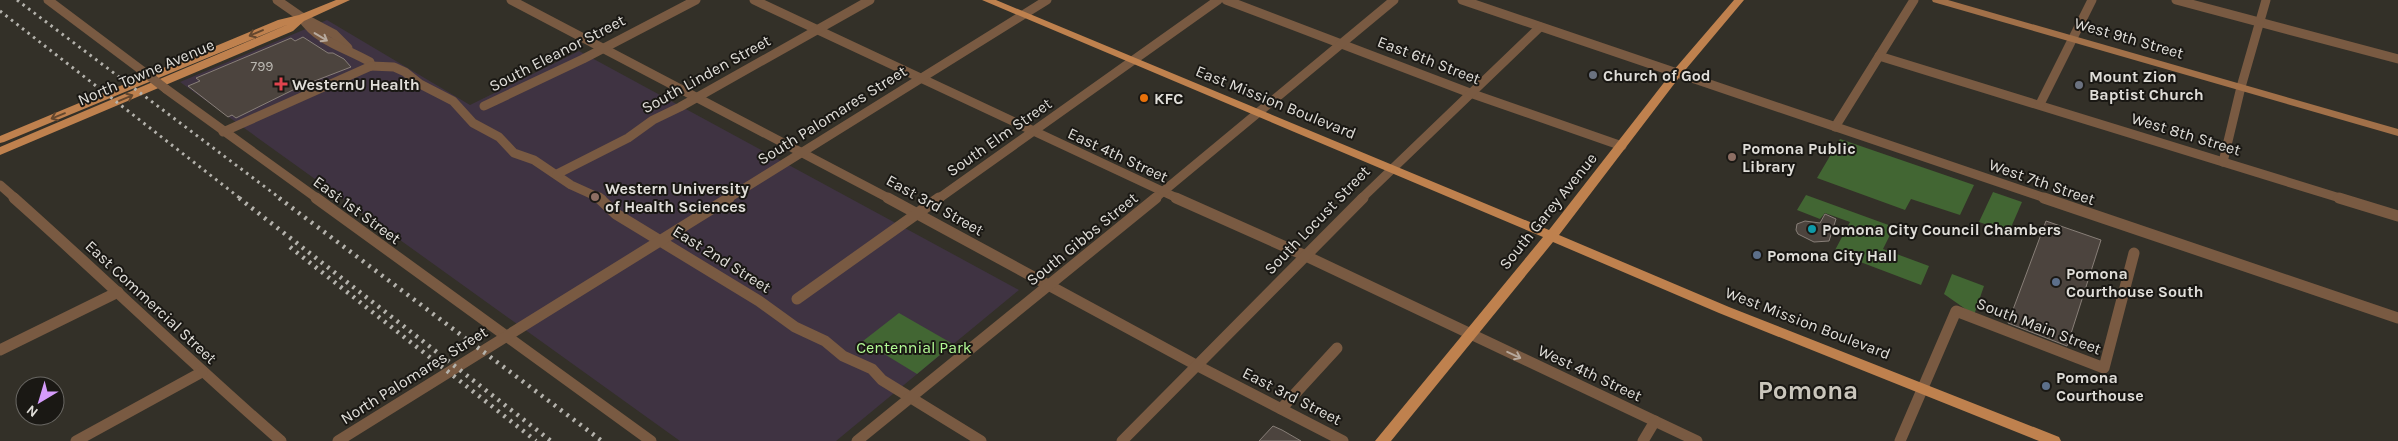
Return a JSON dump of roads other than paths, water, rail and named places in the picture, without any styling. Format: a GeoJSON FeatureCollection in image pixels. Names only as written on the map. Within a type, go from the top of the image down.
{"type":"FeatureCollection","features":[{"type":"Feature","properties":{"kind":"main road"},"geometry":{"type":"LineString","coordinates":[[4,138],[282,22],[302,18],[345,0]]}},
{"type":"Feature","properties":{"kind":"main road","name":"East Mission Boulevard"},"geometry":{"type":"LineString","coordinates":[[987,0],[1260,112],[1551,236]]}},
{"type":"Feature","properties":{"kind":"main road","name":"South Garey Avenue"},"geometry":{"type":"LineString","coordinates":[[1382,441],[1551,236],[1677,73],[1739,0]]}},
{"type":"Feature","properties":{"kind":"main road","name":"North Towne Avenue"},"geometry":{"type":"LineString","coordinates":[[0,151],[289,29],[302,18]]}},
{"type":"Feature","properties":{"kind":"main road","name":"West Mission Boulevard"},"geometry":{"type":"LineString","coordinates":[[1551,236],[1724,310],[2054,441]]}},
{"type":"Feature","properties":{"kind":"street","name":"East 1st Street"},"geometry":{"type":"LineString","coordinates":[[48,0],[223,132],[651,441]]}},
{"type":"Feature","properties":{"kind":"street"},"geometry":{"type":"LineString","coordinates":[[223,132],[370,66],[370,62],[348,48],[335,45],[308,29],[302,18],[277,0]]}},
{"type":"Feature","properties":{"kind":"street"},"geometry":{"type":"LineString","coordinates":[[514,2],[527,0]]}},
{"type":"Feature","properties":{"kind":"street","name":"South Eleanor Street"},"geometry":{"type":"LineString","coordinates":[[484,106],[573,62],[583,59],[696,0]]}},
{"type":"Feature","properties":{"kind":"street","name":"East 4th Street"},"geometry":{"type":"LineString","coordinates":[[754,0],[1033,132],[1306,256],[1470,334]]}},
{"type":"Feature","properties":{"kind":"street","name":"South Linden Street"},"geometry":{"type":"LineString","coordinates":[[558,174],[628,138],[653,120],[696,98],[870,0]]}},
{"type":"Feature","properties":{"kind":"street","name":"South Palomares Street"},"geometry":{"type":"LineString","coordinates":[[507,336],[1047,0]]}},
{"type":"Feature","properties":{"kind":"street","name":"South Elm Street"},"geometry":{"type":"LineString","coordinates":[[797,299],[1218,0]]}},
{"type":"Feature","properties":{"kind":"street","name":"East 6th Street"},"geometry":{"type":"LineString","coordinates":[[1226,0],[1470,93],[1622,146]]}},
{"type":"Feature","properties":{"kind":"street","name":"South Gibbs Street"},"geometry":{"type":"LineString","coordinates":[[858,441],[1394,0]]}},
{"type":"Feature","properties":{"kind":"street","name":"West 7th Street"},"geometry":{"type":"LineString","coordinates":[[1462,0],[2398,318]]}},
{"type":"Feature","properties":{"kind":"street"},"geometry":{"type":"LineString","coordinates":[[1835,127],[1914,0]]}},
{"type":"Feature","properties":{"kind":"street","name":"West 9th Street"},"geometry":{"type":"LineString","coordinates":[[1937,0],[2398,133]]}},
{"type":"Feature","properties":{"kind":"street"},"geometry":{"type":"LineString","coordinates":[[2040,104],[2092,0]]}},
{"type":"Feature","properties":{"kind":"street"},"geometry":{"type":"LineString","coordinates":[[2176,0],[2398,59]]}},
{"type":"Feature","properties":{"kind":"street"},"geometry":{"type":"LineString","coordinates":[[2223,162],[2241,87],[2266,0]]}},
{"type":"Feature","properties":{"kind":"street","name":"East 3rd Street"},"geometry":{"type":"LineString","coordinates":[[514,2],[696,98],[802,151],[1196,365],[1343,441]]}},
{"type":"Feature","properties":{"kind":"street","name":"South Locust Street"},"geometry":{"type":"LineString","coordinates":[[1122,441],[1392,168],[1540,27]]}},
{"type":"Feature","properties":{"kind":"street","name":"West 8th Street"},"geometry":{"type":"LineString","coordinates":[[1879,56],[2040,104],[2398,216]]}},
{"type":"Feature","properties":{"kind":"street","name":"East 2nd Street"},"geometry":{"type":"LineString","coordinates":[[370,66],[394,67],[406,72],[420,84],[453,101],[473,123],[499,137],[514,153],[534,160],[558,174],[571,185],[602,199],[616,214],[760,301],[795,327],[825,341],[843,356],[872,369],[882,380],[982,441]]}},
{"type":"Feature","properties":{"kind":"street","name":"East Commercial Street"},"geometry":{"type":"LineString","coordinates":[[0,185],[118,292],[202,372],[281,441]]}},
{"type":"Feature","properties":{"kind":"street"},"geometry":{"type":"LineString","coordinates":[[0,198],[11,194]]}},
{"type":"Feature","properties":{"kind":"street","name":"South Main Street"},"geometry":{"type":"LineString","coordinates":[[1900,441],[1956,311],[2104,368],[2134,253]]}},
{"type":"Feature","properties":{"kind":"street"},"geometry":{"type":"LineString","coordinates":[[0,350],[118,292]]}},
{"type":"Feature","properties":{"kind":"street","name":"West 4th Street"},"geometry":{"type":"LineString","coordinates":[[1470,334],[1697,441]]}},
{"type":"Feature","properties":{"kind":"street","name":"North Palomares Street"},"geometry":{"type":"LineString","coordinates":[[338,441],[507,336]]}},
{"type":"Feature","properties":{"kind":"street"},"geometry":{"type":"LineString","coordinates":[[1281,409],[1337,348]]}},
{"type":"Feature","properties":{"kind":"street"},"geometry":{"type":"LineString","coordinates":[[76,441],[202,372]]}},
{"type":"Feature","properties":{"kind":"street"},"geometry":{"type":"LineString","coordinates":[[1643,441],[1655,422]]}},
{"type":"Feature","properties":{"kind":"railway"},"geometry":{"type":"LineString","coordinates":[[17,0],[281,199]]}},
{"type":"Feature","properties":{"kind":"railway"},"geometry":{"type":"LineString","coordinates":[[0,11],[241,199]]}},
{"type":"Feature","properties":{"kind":"railway"},"geometry":{"type":"LineString","coordinates":[[239,198],[551,441]]}},
{"type":"Feature","properties":{"kind":"railway"},"geometry":{"type":"LineString","coordinates":[[279,198],[602,441]]}},
{"type":"Feature","properties":{"kind":"railway"},"geometry":{"type":"LineString","coordinates":[[290,247],[536,441]]}},
{"type":"Feature","properties":{"kind":"place","name":"Church of God"},"geometry":{"type":"Point","coordinates":[1593,75]}},
{"type":"Feature","properties":{"kind":"place","name":"WesternU Health"},"geometry":{"type":"Point","coordinates":[281,84]}},
{"type":"Feature","properties":{"kind":"place","name":"Mount Zion Baptist Church"},"geometry":{"type":"Point","coordinates":[2079,85]}},
{"type":"Feature","properties":{"kind":"place","name":"KFC"},"geometry":{"type":"Point","coordinates":[1144,98]}},
{"type":"Feature","properties":{"kind":"place","name":"Pomona Public Library"},"geometry":{"type":"Point","coordinates":[1732,157]}},
{"type":"Feature","properties":{"kind":"place","name":"Western University of Health Sciences"},"geometry":{"type":"Point","coordinates":[595,197]}},
{"type":"Feature","properties":{"kind":"place","name":"Pomona City Council Chambers"},"geometry":{"type":"Point","coordinates":[1812,229]}},
{"type":"Feature","properties":{"kind":"place","name":"Pomona City Hall"},"geometry":{"type":"Point","coordinates":[1757,255]}},
{"type":"Feature","properties":{"kind":"place","name":"Pomona Courthouse South"},"geometry":{"type":"Point","coordinates":[2056,282]}},
{"type":"Feature","properties":{"kind":"place","name":"Pomona Courthouse"},"geometry":{"type":"Point","coordinates":[2046,386]}},
{"type":"Feature","properties":{"kind":"district","name":"Pomona"},"geometry":{"type":"Point","coordinates":[1808,390]}},
{"type":"Feature","properties":{"kind":"park label","name":"Centennial Park"},"geometry":{"type":"Point","coordinates":[914,347]}}]}
